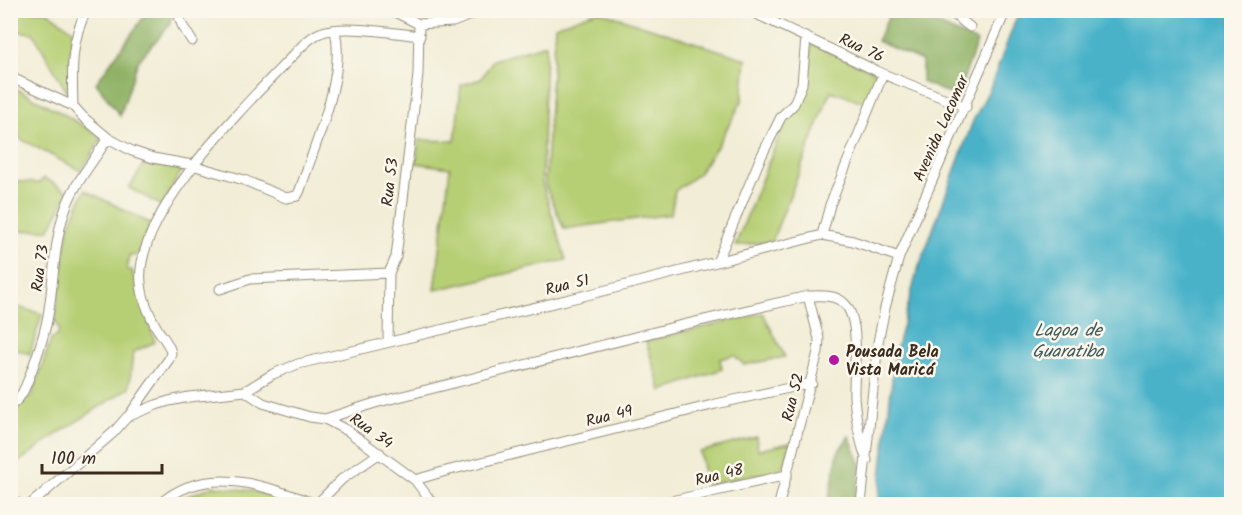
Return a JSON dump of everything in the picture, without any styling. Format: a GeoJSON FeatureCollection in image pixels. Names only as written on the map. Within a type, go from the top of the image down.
{"type":"FeatureCollection","features":[{"type":"Feature","properties":{"kind":"street"},"geometry":{"type":"LineString","coordinates":[[73,106],[73,53],[76,35],[87,10]]}},
{"type":"Feature","properties":{"kind":"street"},"geometry":{"type":"LineString","coordinates":[[177,10],[182,25],[192,41]]}},
{"type":"Feature","properties":{"kind":"street"},"geometry":{"type":"LineString","coordinates":[[391,10],[419,24],[453,22],[483,10]]}},
{"type":"Feature","properties":{"kind":"street","name":"Rua 76"},"geometry":{"type":"LineString","coordinates":[[747,10],[883,74],[966,107]]}},
{"type":"Feature","properties":{"kind":"street"},"geometry":{"type":"LineString","coordinates":[[948,10],[970,27]]}},
{"type":"Feature","properties":{"kind":"street","name":"Avenida Lacomar"},"geometry":{"type":"LineString","coordinates":[[861,504],[878,342],[899,257],[966,107],[1006,10]]}},
{"type":"Feature","properties":{"kind":"street","name":"Rua 53"},"geometry":{"type":"LineString","coordinates":[[388,342],[389,273],[396,256],[415,97],[419,24]]}},
{"type":"Feature","properties":{"kind":"street"},"geometry":{"type":"LineString","coordinates":[[10,77],[73,106],[108,138],[132,151],[244,180],[279,196],[293,198],[297,195],[333,89],[339,46],[335,30]]}},
{"type":"Feature","properties":{"kind":"street"},"geometry":{"type":"LineString","coordinates":[[31,504],[114,432],[170,359],[171,353],[144,299],[140,282],[142,258],[150,232],[192,165],[301,47],[320,33],[335,30],[420,36]]}},
{"type":"Feature","properties":{"kind":"street"},"geometry":{"type":"LineString","coordinates":[[718,260],[760,159],[781,117],[794,104],[802,84],[806,38]]}},
{"type":"Feature","properties":{"kind":"street"},"geometry":{"type":"LineString","coordinates":[[822,235],[830,206],[883,74]]}},
{"type":"Feature","properties":{"kind":"street","name":"Rua 73"},"geometry":{"type":"LineString","coordinates":[[10,405],[14,404],[25,390],[42,344],[49,310],[56,249],[64,213],[73,193],[108,138]]}},
{"type":"Feature","properties":{"kind":"street","name":"Rua 51"},"geometry":{"type":"LineString","coordinates":[[245,391],[273,374],[298,364],[591,294],[822,235],[853,241],[899,257]]}},
{"type":"Feature","properties":{"kind":"street"},"geometry":{"type":"LineString","coordinates":[[220,289],[250,279],[389,273]]}},
{"type":"Feature","properties":{"kind":"street"},"geometry":{"type":"LineString","coordinates":[[325,419],[375,403],[678,326],[808,296],[828,296],[842,301],[849,309],[854,331],[854,397],[859,439],[867,460]]}},
{"type":"Feature","properties":{"kind":"street","name":"Rua 52"},"geometry":{"type":"LineString","coordinates":[[779,504],[812,383],[819,339],[808,296]]}},
{"type":"Feature","properties":{"kind":"street","name":"Rua 49"},"geometry":{"type":"LineString","coordinates":[[415,480],[705,407],[812,383]]}},
{"type":"Feature","properties":{"kind":"street"},"geometry":{"type":"LineString","coordinates":[[127,417],[169,401],[245,391]]}},
{"type":"Feature","properties":{"kind":"street","name":"Rua 34"},"geometry":{"type":"LineString","coordinates":[[245,391],[263,403],[310,417],[325,419],[348,431],[415,480],[433,504]]}},
{"type":"Feature","properties":{"kind":"street"},"geometry":{"type":"LineString","coordinates":[[160,504],[185,488],[202,482],[227,480],[283,492],[316,504],[342,479],[380,453]]}},
{"type":"Feature","properties":{"kind":"street","name":"Rua 48"},"geometry":{"type":"LineString","coordinates":[[658,504],[787,475]]}},
{"type":"Feature","properties":{"kind":"street"},"geometry":{"type":"LineString","coordinates":[[10,501],[20,504]]}},
{"type":"Feature","properties":{"kind":"green space"},"geometry":{"type":"Polygon","coordinates":[[[10,11],[46,11],[73,30],[68,94],[33,33],[11,31],[10,11]]]}},
{"type":"Feature","properties":{"kind":"green space"},"geometry":{"type":"Polygon","coordinates":[[[148,11],[173,11],[169,26],[138,61],[120,116],[96,83],[148,11]]]}},
{"type":"Feature","properties":{"kind":"green space"},"geometry":{"type":"Polygon","coordinates":[[[598,11],[746,59],[742,101],[716,148],[698,174],[675,191],[671,214],[564,229],[545,184],[555,26],[598,11]]]}},
{"type":"Feature","properties":{"kind":"green space"},"geometry":{"type":"Polygon","coordinates":[[[891,11],[908,11],[977,42],[957,97],[922,82],[922,61],[877,41],[891,11]]]}},
{"type":"Feature","properties":{"kind":"green space"},"geometry":{"type":"Polygon","coordinates":[[[546,44],[542,183],[566,260],[435,290],[450,168],[416,163],[419,140],[455,141],[461,85],[481,79],[493,60],[546,44]]]}},
{"type":"Feature","properties":{"kind":"green space"},"geometry":{"type":"Polygon","coordinates":[[[811,44],[879,74],[866,103],[831,91],[772,241],[735,246],[785,121],[793,115],[804,98],[809,76],[811,44]]]}},
{"type":"Feature","properties":{"kind":"green space"},"geometry":{"type":"Polygon","coordinates":[[[10,85],[102,138],[81,171],[13,135],[10,85]]]}},
{"type":"Feature","properties":{"kind":"green space"},"geometry":{"type":"Polygon","coordinates":[[[144,164],[182,169],[162,206],[129,188],[144,164]]]}},
{"type":"Feature","properties":{"kind":"green space"},"geometry":{"type":"Polygon","coordinates":[[[44,178],[69,192],[49,230],[11,231],[10,181],[39,183],[44,178]]]}},
{"type":"Feature","properties":{"kind":"green space"},"geometry":{"type":"Polygon","coordinates":[[[85,190],[152,224],[137,256],[129,255],[127,271],[132,270],[155,342],[133,352],[129,388],[54,436],[12,467],[11,409],[32,395],[51,340],[58,334],[59,329],[55,320],[69,226],[85,190]]]}},
{"type":"Feature","properties":{"kind":"green space"},"geometry":{"type":"Polygon","coordinates":[[[10,305],[42,314],[30,354],[11,348],[10,305]]]}},
{"type":"Feature","properties":{"kind":"green space"},"geometry":{"type":"Polygon","coordinates":[[[763,313],[785,357],[744,365],[734,355],[720,359],[722,369],[661,391],[646,341],[763,313]]]}},
{"type":"Feature","properties":{"kind":"green space"},"geometry":{"type":"Polygon","coordinates":[[[849,436],[861,465],[854,504],[828,504],[838,452],[849,436]]]}},
{"type":"Feature","properties":{"kind":"green space"},"geometry":{"type":"Polygon","coordinates":[[[756,437],[758,450],[790,443],[784,469],[706,485],[700,452],[756,437]]]}},
{"type":"Feature","properties":{"kind":"green space"},"geometry":{"type":"Polygon","coordinates":[[[213,486],[254,491],[292,504],[176,504],[173,502],[213,486]]]}},
{"type":"Feature","properties":{"kind":"water","name":"Lagoa de Guaratiba"},"geometry":{"type":"Polygon","coordinates":[[[1019,11],[1231,11],[1231,504],[878,504],[895,354],[917,272],[973,121],[990,88],[1019,11]]]}},
{"type":"Feature","properties":{"kind":"place","name":"Pousada Bela Vista Maricá"},"geometry":{"type":"Point","coordinates":[834,360]}}]}
